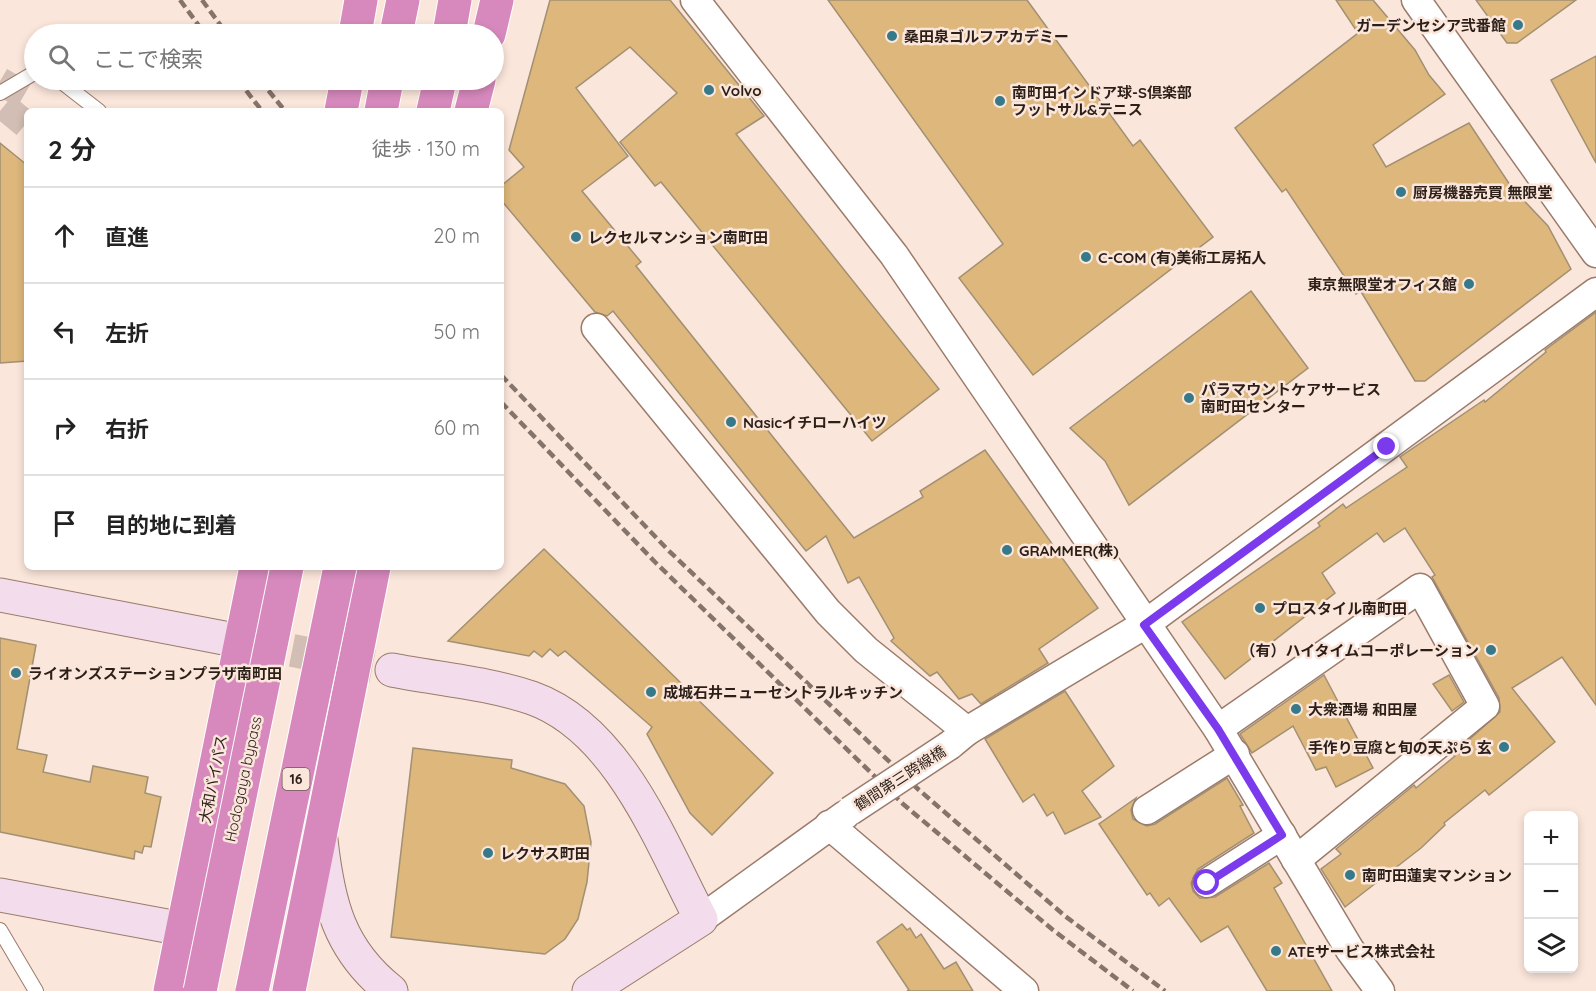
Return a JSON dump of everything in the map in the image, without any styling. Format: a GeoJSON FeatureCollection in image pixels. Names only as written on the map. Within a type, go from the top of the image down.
{"type":"FeatureCollection","features":[{"type":"Feature","properties":{"kind":"highway"},"geometry":{"type":"LineString","coordinates":[[357,24],[361,0]]}},
{"type":"Feature","properties":{"kind":"highway"},"geometry":{"type":"LineString","coordinates":[[398,24],[403,0]]}},
{"type":"Feature","properties":{"kind":"highway"},"geometry":{"type":"LineString","coordinates":[[451,24],[455,0]]}},
{"type":"Feature","properties":{"kind":"highway"},"geometry":{"type":"LineString","coordinates":[[491,24],[497,0]]}},
{"type":"Feature","properties":{"kind":"highway"},"geometry":{"type":"LineString","coordinates":[[342,108],[345,90]]}},
{"type":"Feature","properties":{"kind":"highway"},"geometry":{"type":"LineString","coordinates":[[382,108],[385,90]]}},
{"type":"Feature","properties":{"kind":"highway"},"geometry":{"type":"LineString","coordinates":[[434,108],[438,90]]}},
{"type":"Feature","properties":{"kind":"highway"},"geometry":{"type":"LineString","coordinates":[[472,108],[476,90]]}},
{"type":"Feature","properties":{"kind":"highway","name":"大和バイパス"},"geometry":{"type":"LineString","coordinates":[[170,991],[255,570]]}},
{"type":"Feature","properties":{"kind":"highway","name":"Hodogaya bypass"},"geometry":{"type":"LineString","coordinates":[[200,991],[286,570]]}},
{"type":"Feature","properties":{"kind":"highway","name":"16"},"geometry":{"type":"LineString","coordinates":[[252,991],[338,570]]}},
{"type":"Feature","properties":{"kind":"highway","name":"16"},"geometry":{"type":"LineString","coordinates":[[290,991],[373,570]]}},
{"type":"Feature","properties":{"kind":"street"},"geometry":{"type":"LineString","coordinates":[[695,0],[894,255],[1144,625],[1218,729],[1350,950],[1380,991]]}},
{"type":"Feature","properties":{"kind":"street"},"geometry":{"type":"LineString","coordinates":[[1416,0],[1596,254]]}},
{"type":"Feature","properties":{"kind":"street","name":"鶴間第三跨線橋"},"geometry":{"type":"LineString","coordinates":[[701,919],[839,818],[958,738],[1144,625],[1596,292]]}},
{"type":"Feature","properties":{"kind":"street"},"geometry":{"type":"LineString","coordinates":[[596,327],[828,612],[866,650],[916,692],[958,738]]}},
{"type":"Feature","properties":{"kind":"street"},"geometry":{"type":"LineString","coordinates":[[1218,729],[1420,588],[1485,706],[1296,860]]}},
{"type":"Feature","properties":{"kind":"street"},"geometry":{"type":"LineString","coordinates":[[0,595],[224,638]]}},
{"type":"Feature","properties":{"kind":"street"},"geometry":{"type":"LineString","coordinates":[[392,670],[532,698],[561,711],[590,733],[631,787],[701,919],[589,991]]}},
{"type":"Feature","properties":{"kind":"street"},"geometry":{"type":"LineString","coordinates":[[1147,810],[1234,754]]}},
{"type":"Feature","properties":{"kind":"street"},"geometry":{"type":"LineString","coordinates":[[839,818],[1024,991]]}},
{"type":"Feature","properties":{"kind":"street"},"geometry":{"type":"LineString","coordinates":[[320,835],[331,905],[343,934],[352,952],[370,975],[391,991]]}},
{"type":"Feature","properties":{"kind":"street"},"geometry":{"type":"LineString","coordinates":[[1207,883],[1282,835]]}},
{"type":"Feature","properties":{"kind":"street"},"geometry":{"type":"LineString","coordinates":[[1,901],[183,929]]}},
{"type":"Feature","properties":{"kind":"lane"},"geometry":{"type":"LineString","coordinates":[[0,93],[24,79]]}},
{"type":"Feature","properties":{"kind":"lane"},"geometry":{"type":"LineString","coordinates":[[72,90],[95,108]]}},
{"type":"Feature","properties":{"kind":"lane"},"geometry":{"type":"LineString","coordinates":[[0,930],[36,991]]}},
{"type":"Feature","properties":{"kind":"building"},"geometry":{"type":"Polygon","coordinates":[[[550,0],[670,0],[764,116],[736,134],[939,389],[872,441],[661,182],[655,186],[620,142],[677,93],[630,47],[576,88],[628,156],[582,191],[641,262],[636,266],[854,538],[923,497],[920,491],[985,450],[1098,608],[1039,649],[1048,663],[981,704],[972,694],[959,699],[937,672],[930,676],[891,641],[894,638],[859,577],[848,583],[826,536],[806,551],[613,311],[607,316],[595,312],[504,204],[504,184],[524,167],[509,150],[550,0]]]}},
{"type":"Feature","properties":{"kind":"building"},"geometry":{"type":"Polygon","coordinates":[[[828,0],[1027,0],[1133,146],[1140,140],[1213,237],[1033,375],[959,278],[1003,244],[828,0]]]}},
{"type":"Feature","properties":{"kind":"building"},"geometry":{"type":"Polygon","coordinates":[[[1336,0],[1373,0],[1415,50],[1429,75],[1445,94],[1373,145],[1386,167],[1469,123],[1512,188],[1548,226],[1571,269],[1425,381],[1415,381],[1360,290],[1356,294],[1286,189],[1282,192],[1235,128],[1358,33],[1336,0]]]}},
{"type":"Feature","properties":{"kind":"building","name":"ガーデンセシア弐番館"},"geometry":{"type":"Polygon","coordinates":[[[1476,0],[1576,0],[1517,43],[1507,43],[1476,0]]]}},
{"type":"Feature","properties":{"kind":"building"},"geometry":{"type":"Polygon","coordinates":[[[1596,56],[1596,163],[1551,80],[1596,56]]]}},
{"type":"Feature","properties":{"kind":"building"},"geometry":{"type":"Polygon","coordinates":[[[0,143],[24,163],[24,361],[0,363],[0,143]]]}},
{"type":"Feature","properties":{"kind":"building","name":"パラマウントケアサービス 南町田センター"},"geometry":{"type":"Polygon","coordinates":[[[1251,291],[1308,368],[1129,505],[1105,461],[1070,428],[1251,291]]]}},
{"type":"Feature","properties":{"kind":"building"},"geometry":{"type":"Polygon","coordinates":[[[1596,312],[1596,705],[1562,657],[1512,688],[1555,742],[1489,795],[1485,790],[1444,823],[1445,825],[1421,848],[1345,907],[1321,869],[1341,854],[1336,849],[1414,785],[1416,788],[1455,756],[1453,754],[1500,712],[1499,698],[1432,577],[1435,575],[1405,528],[1384,542],[1377,533],[1322,573],[1335,593],[1225,679],[1182,622],[1320,526],[1318,523],[1343,504],[1346,508],[1407,467],[1400,457],[1484,400],[1485,402],[1546,352],[1545,350],[1596,312]]]}},
{"type":"Feature","properties":{"kind":"building","name":"成城石井ニューセントラルキッチン"},"geometry":{"type":"Polygon","coordinates":[[[544,549],[773,773],[712,835],[690,813],[647,734],[652,727],[565,651],[558,656],[550,649],[542,657],[534,651],[529,656],[448,641],[544,549]]]}},
{"type":"Feature","properties":{"kind":"building"},"geometry":{"type":"Polygon","coordinates":[[[0,638],[36,645],[17,749],[47,755],[43,772],[90,782],[93,766],[148,777],[145,793],[161,797],[151,847],[144,846],[142,853],[135,851],[134,859],[0,832],[0,638]]]}},
{"type":"Feature","properties":{"kind":"building"},"geometry":{"type":"Polygon","coordinates":[[[1324,675],[1373,768],[1336,787],[1326,767],[1316,770],[1293,726],[1252,753],[1240,734],[1324,675]]]}},
{"type":"Feature","properties":{"kind":"building"},"geometry":{"type":"Polygon","coordinates":[[[1449,675],[1464,702],[1452,711],[1433,684],[1449,675]]]}},
{"type":"Feature","properties":{"kind":"building"},"geometry":{"type":"Polygon","coordinates":[[[1065,691],[1114,766],[1082,791],[1101,817],[1065,834],[1053,812],[1047,816],[1034,794],[1023,802],[985,739],[1065,691]]]}},
{"type":"Feature","properties":{"kind":"building"},"geometry":{"type":"Polygon","coordinates":[[[413,748],[512,760],[511,768],[565,784],[584,806],[591,842],[587,882],[578,919],[565,939],[545,954],[391,937],[413,748]]]}},
{"type":"Feature","properties":{"kind":"building"},"geometry":{"type":"Polygon","coordinates":[[[1227,778],[1243,805],[1240,806],[1254,833],[1198,869],[1191,883],[1193,891],[1200,898],[1215,897],[1269,863],[1282,883],[1274,888],[1332,991],[1267,991],[1228,926],[1201,942],[1169,898],[1159,906],[1150,893],[1147,895],[1099,824],[1136,798],[1131,810],[1133,819],[1147,826],[1155,824],[1227,778]]]}},
{"type":"Feature","properties":{"kind":"building"},"geometry":{"type":"Polygon","coordinates":[[[902,924],[907,930],[910,928],[916,938],[921,934],[944,969],[956,962],[973,991],[907,991],[909,990],[877,942],[902,924]]]}},
{"type":"Feature","properties":{"kind":"tunnel"},"geometry":{"type":"LineString","coordinates":[[0,81],[29,98],[0,133]]}},
{"type":"Feature","properties":{"kind":"tunnel"},"geometry":{"type":"LineString","coordinates":[[244,641],[392,670]]}},
{"type":"Feature","properties":{"kind":"railway"},"geometry":{"type":"LineString","coordinates":[[180,0],[198,24]]}},
{"type":"Feature","properties":{"kind":"railway"},"geometry":{"type":"LineString","coordinates":[[202,0],[220,24]]}},
{"type":"Feature","properties":{"kind":"railway"},"geometry":{"type":"LineString","coordinates":[[246,90],[260,108]]}},
{"type":"Feature","properties":{"kind":"railway"},"geometry":{"type":"LineString","coordinates":[[268,90],[283,108]]}},
{"type":"Feature","properties":{"kind":"railway"},"geometry":{"type":"LineString","coordinates":[[504,378],[668,550],[919,790],[1065,916],[1165,991]]}},
{"type":"Feature","properties":{"kind":"railway"},"geometry":{"type":"LineString","coordinates":[[504,405],[655,562],[903,804],[1053,930],[1133,991]]}},
{"type":"Feature","properties":{"kind":"place","name":"ガーデンセシア弐番館"},"geometry":{"type":"Point","coordinates":[1518,25]}},
{"type":"Feature","properties":{"kind":"place","name":"桑田泉ゴルフアカデミー"},"geometry":{"type":"Point","coordinates":[892,36]}},
{"type":"Feature","properties":{"kind":"place","name":"Volvo"},"geometry":{"type":"Point","coordinates":[709,90]}},
{"type":"Feature","properties":{"kind":"place","name":"南町田インドア球-S倶楽部 フットサル&テニス"},"geometry":{"type":"Point","coordinates":[1000,101]}},
{"type":"Feature","properties":{"kind":"place","name":"厨房機器売買 無限堂"},"geometry":{"type":"Point","coordinates":[1401,192]}},
{"type":"Feature","properties":{"kind":"place","name":"レクセルマンション南町田"},"geometry":{"type":"Point","coordinates":[576,237]}},
{"type":"Feature","properties":{"kind":"place","name":"C-COM (有)美術工房拓人"},"geometry":{"type":"Point","coordinates":[1086,257]}},
{"type":"Feature","properties":{"kind":"place","name":"東京無限堂オフィス館"},"geometry":{"type":"Point","coordinates":[1469,284]}},
{"type":"Feature","properties":{"kind":"place","name":"パラマウントケアサービス 南町田センター"},"geometry":{"type":"Point","coordinates":[1189,398]}},
{"type":"Feature","properties":{"kind":"place","name":"Nasicイチローハイツ"},"geometry":{"type":"Point","coordinates":[731,422]}},
{"type":"Feature","properties":{"kind":"place","name":"GRAMMER(株)"},"geometry":{"type":"Point","coordinates":[1007,550]}},
{"type":"Feature","properties":{"kind":"place","name":"プロスタイル南町田"},"geometry":{"type":"Point","coordinates":[1260,608]}},
{"type":"Feature","properties":{"kind":"place","name":"（有）ハイタイムコーポレーション"},"geometry":{"type":"Point","coordinates":[1491,650]}},
{"type":"Feature","properties":{"kind":"place","name":"ライオンズステーションプラザ南町田"},"geometry":{"type":"Point","coordinates":[16,673]}},
{"type":"Feature","properties":{"kind":"place","name":"成城石井ニューセントラルキッチン"},"geometry":{"type":"Point","coordinates":[651,692]}},
{"type":"Feature","properties":{"kind":"place","name":"大衆酒場 和田屋"},"geometry":{"type":"Point","coordinates":[1296,709]}},
{"type":"Feature","properties":{"kind":"place","name":"手作り豆腐と旬の天ぷら 玄"},"geometry":{"type":"Point","coordinates":[1504,747]}},
{"type":"Feature","properties":{"kind":"place","name":"レクサス町田"},"geometry":{"type":"Point","coordinates":[488,853]}},
{"type":"Feature","properties":{"kind":"place","name":"南町田蓮実マンション"},"geometry":{"type":"Point","coordinates":[1350,875]}},
{"type":"Feature","properties":{"kind":"place","name":"ATEサービス株式会社"},"geometry":{"type":"Point","coordinates":[1276,951]}},
{"type":"Feature","properties":{"kind":"route"},"geometry":{"type":"LineString","coordinates":[[1207,883],[1282,835],[1218,729],[1144,625],[1387,447]]}}]}
